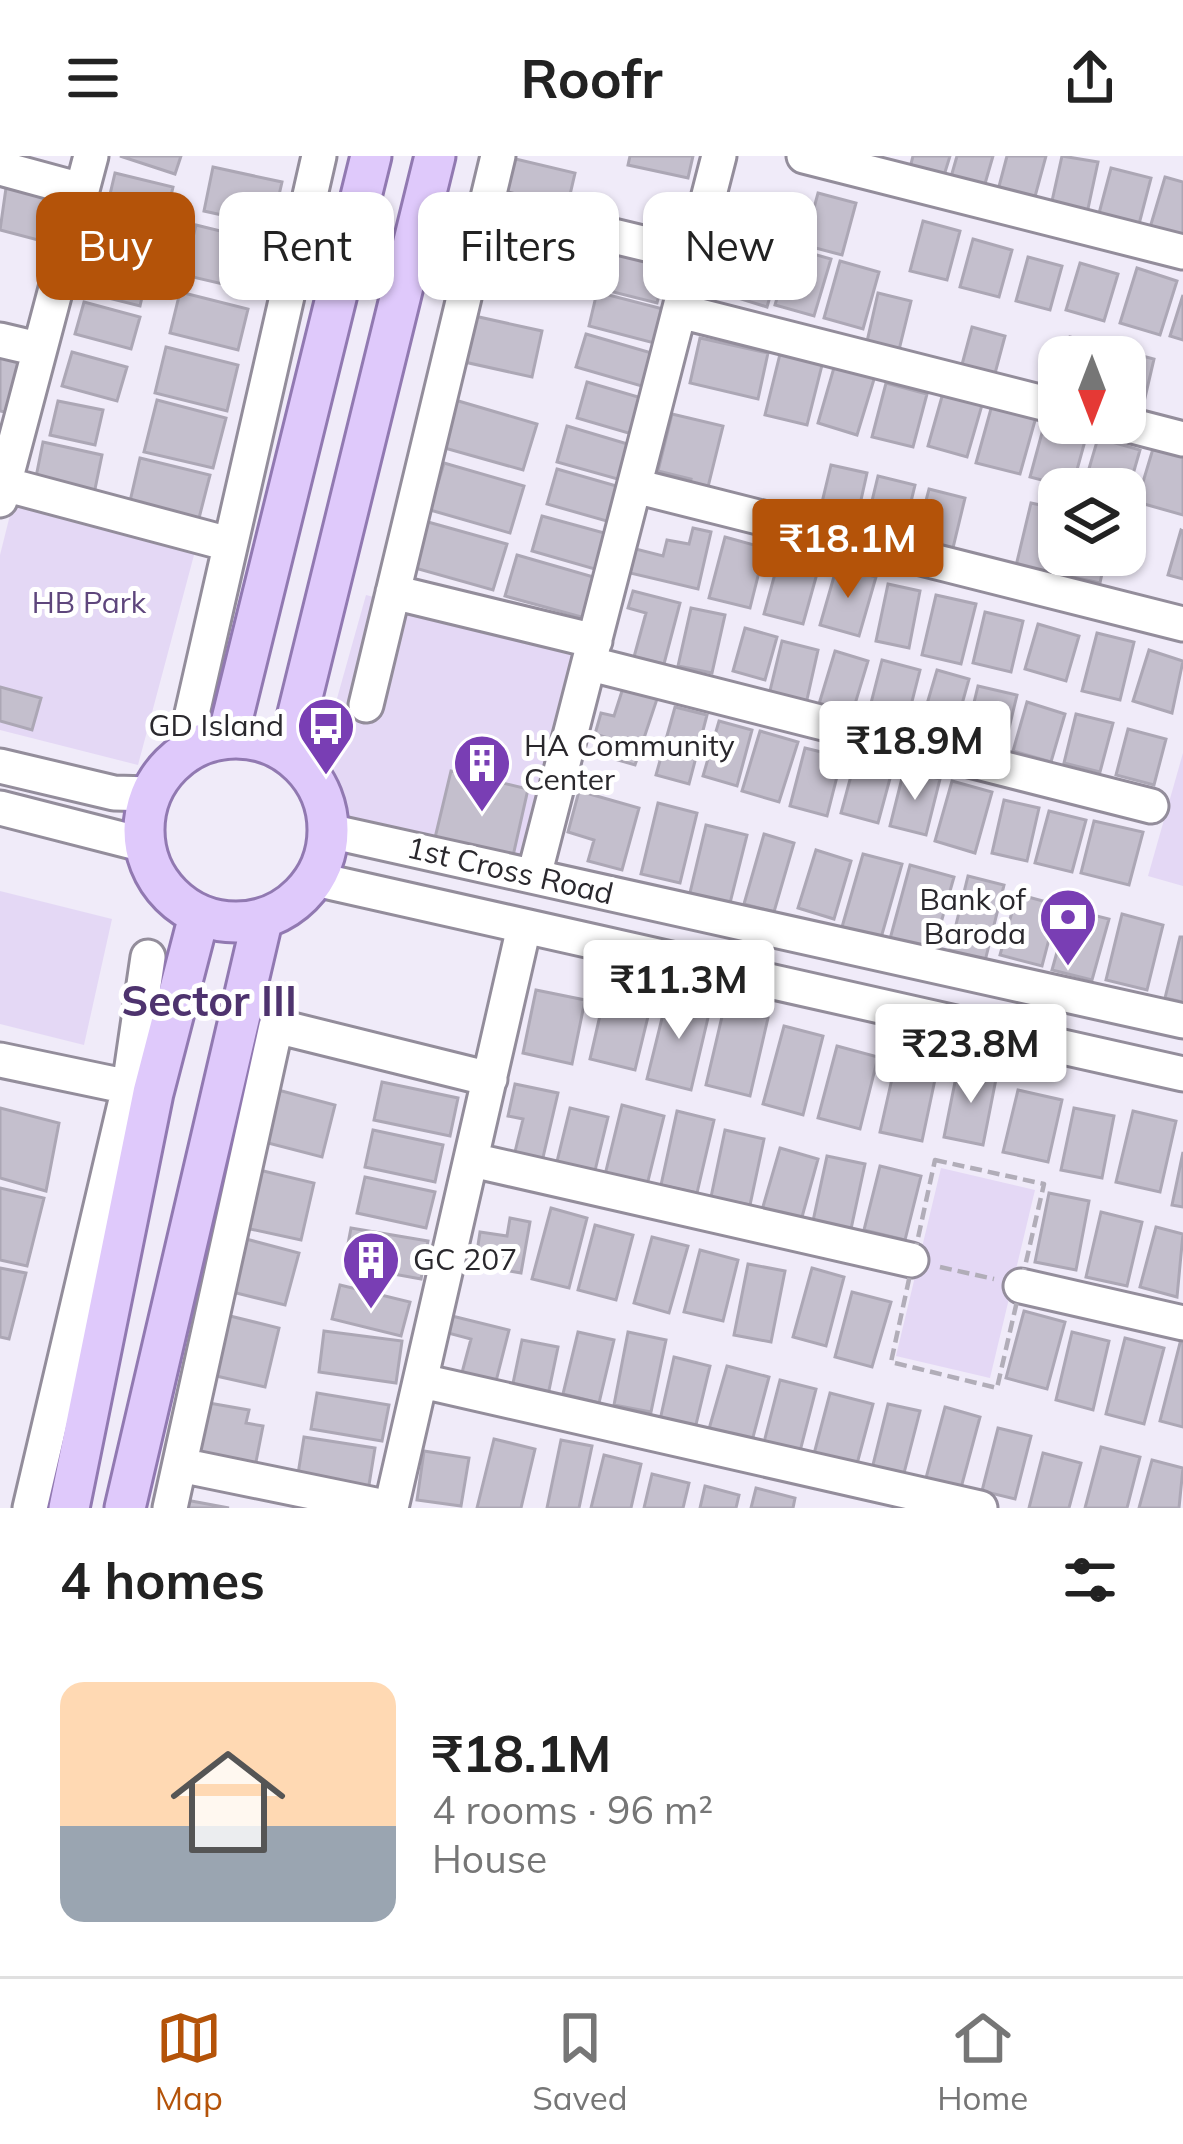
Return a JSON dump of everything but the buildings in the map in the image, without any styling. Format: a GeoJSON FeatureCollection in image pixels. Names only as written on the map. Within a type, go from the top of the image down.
{"type":"FeatureCollection","features":[{"type":"Feature","properties":{"kind":"main road"},"geometry":{"type":"LineString","coordinates":[[228,736],[371,156]]}},
{"type":"Feature","properties":{"kind":"main road"},"geometry":{"type":"LineString","coordinates":[[288,754],[435,156]]}},
{"type":"Feature","properties":{"kind":"main road"},"geometry":{"type":"LineString","coordinates":[[228,736],[266,742],[288,754],[311,777],[329,831],[315,879],[294,903],[262,921],[199,916],[176,902],[156,877],[145,845],[145,814],[152,794],[176,760],[228,736]]}},
{"type":"Feature","properties":{"kind":"main road"},"geometry":{"type":"LineString","coordinates":[[69,1508],[154,1093],[199,916]]}},
{"type":"Feature","properties":{"kind":"main road"},"geometry":{"type":"LineString","coordinates":[[125,1508],[262,921]]}},
{"type":"Feature","properties":{"kind":"street"},"geometry":{"type":"LineString","coordinates":[[91,156],[2,492],[230,544]]}},
{"type":"Feature","properties":{"kind":"street"},"geometry":{"type":"LineString","coordinates":[[191,718],[319,156]]}},
{"type":"Feature","properties":{"kind":"street"},"geometry":{"type":"LineString","coordinates":[[488,192],[498,156]]}},
{"type":"Feature","properties":{"kind":"street"},"geometry":{"type":"LineString","coordinates":[[709,192],[719,156]]}},
{"type":"Feature","properties":{"kind":"street"},"geometry":{"type":"LineString","coordinates":[[803,156],[1183,252]]}},
{"type":"Feature","properties":{"kind":"street"},"geometry":{"type":"LineString","coordinates":[[0,168],[81,190]]}},
{"type":"Feature","properties":{"kind":"street"},"geometry":{"type":"LineString","coordinates":[[366,705],[462,300]]}},
{"type":"Feature","properties":{"kind":"street"},"geometry":{"type":"LineString","coordinates":[[534,876],[682,300]]}},
{"type":"Feature","properties":{"kind":"street"},"geometry":{"type":"LineString","coordinates":[[680,311],[1038,402]]}},
{"type":"Feature","properties":{"kind":"street"},"geometry":{"type":"LineString","coordinates":[[0,340],[38,349]]}},
{"type":"Feature","properties":{"kind":"street"},"geometry":{"type":"LineString","coordinates":[[1146,429],[1183,439]]}},
{"type":"Feature","properties":{"kind":"street"},"geometry":{"type":"LineString","coordinates":[[634,486],[1183,624]]}},
{"type":"Feature","properties":{"kind":"street"},"geometry":{"type":"LineString","coordinates":[[393,592],[1151,806]]}},
{"type":"Feature","properties":{"kind":"street"},"geometry":{"type":"LineString","coordinates":[[0,766],[114,793],[152,794]]}},
{"type":"Feature","properties":{"kind":"street"},"geometry":{"type":"LineString","coordinates":[[0,808],[145,845]]}},
{"type":"Feature","properties":{"kind":"street","name":"1st Cross Road"},"geometry":{"type":"LineString","coordinates":[[329,831],[1183,1021]]}},
{"type":"Feature","properties":{"kind":"street"},"geometry":{"type":"LineString","coordinates":[[315,879],[1183,1074]]}},
{"type":"Feature","properties":{"kind":"street"},"geometry":{"type":"LineString","coordinates":[[654,956],[666,906]]}},
{"type":"Feature","properties":{"kind":"street"},"geometry":{"type":"LineString","coordinates":[[180,1466],[391,1508],[524,927]]}},
{"type":"Feature","properties":{"kind":"street"},"geometry":{"type":"LineString","coordinates":[[30,1508],[129,1087],[148,957]]}},
{"type":"Feature","properties":{"kind":"street"},"geometry":{"type":"LineString","coordinates":[[170,1508],[276,1026],[490,1079]]}},
{"type":"Feature","properties":{"kind":"street"},"geometry":{"type":"LineString","coordinates":[[0,1060],[129,1087]]}},
{"type":"Feature","properties":{"kind":"street"},"geometry":{"type":"LineString","coordinates":[[472,1160],[911,1261]]}},
{"type":"Feature","properties":{"kind":"street"},"geometry":{"type":"LineString","coordinates":[[1021,1286],[1183,1322]]}},
{"type":"Feature","properties":{"kind":"street"},"geometry":{"type":"LineString","coordinates":[[422,1381],[980,1508]]}},
{"type":"Feature","properties":{"kind":"path"},"geometry":{"type":"LineString","coordinates":[[935,1160],[1044,1184],[997,1388],[891,1362],[911,1261],[935,1160]]}},
{"type":"Feature","properties":{"kind":"path"},"geometry":{"type":"LineString","coordinates":[[911,1261],[1021,1286]]}},
{"type":"Feature","properties":{"kind":"green space","name":"HB Park"},"geometry":{"type":"Polygon","coordinates":[[[16,491],[198,540],[138,765],[0,730],[0,555],[16,491]]]}},
{"type":"Feature","properties":{"kind":"green space"},"geometry":{"type":"Polygon","coordinates":[[[366,595],[585,651],[530,864],[347,822],[322,752],[366,595]]]}},
{"type":"Feature","properties":{"kind":"green space"},"geometry":{"type":"Polygon","coordinates":[[[1183,753],[1183,886],[1148,876],[1183,753]]]}},
{"type":"Feature","properties":{"kind":"green space"},"geometry":{"type":"Polygon","coordinates":[[[0,891],[112,919],[84,1045],[0,1024],[0,891]]]}},
{"type":"Feature","properties":{"kind":"green space"},"geometry":{"type":"Polygon","coordinates":[[[941,1168],[1035,1190],[990,1378],[896,1356],[941,1168]]]}},
{"type":"Feature","properties":{"kind":"place","name":"GD Island"},"geometry":{"type":"Point","coordinates":[326,777]}},
{"type":"Feature","properties":{"kind":"place","name":"HA Community Center"},"geometry":{"type":"Point","coordinates":[482,814]}},
{"type":"Feature","properties":{"kind":"place","name":"Bank of Baroda"},"geometry":{"type":"Point","coordinates":[1068,968]}},
{"type":"Feature","properties":{"kind":"place","name":"GC 207"},"geometry":{"type":"Point","coordinates":[371,1311]}},
{"type":"Feature","properties":{"kind":"district","name":"Sector III"},"geometry":{"type":"Point","coordinates":[209,1001]}}]}
